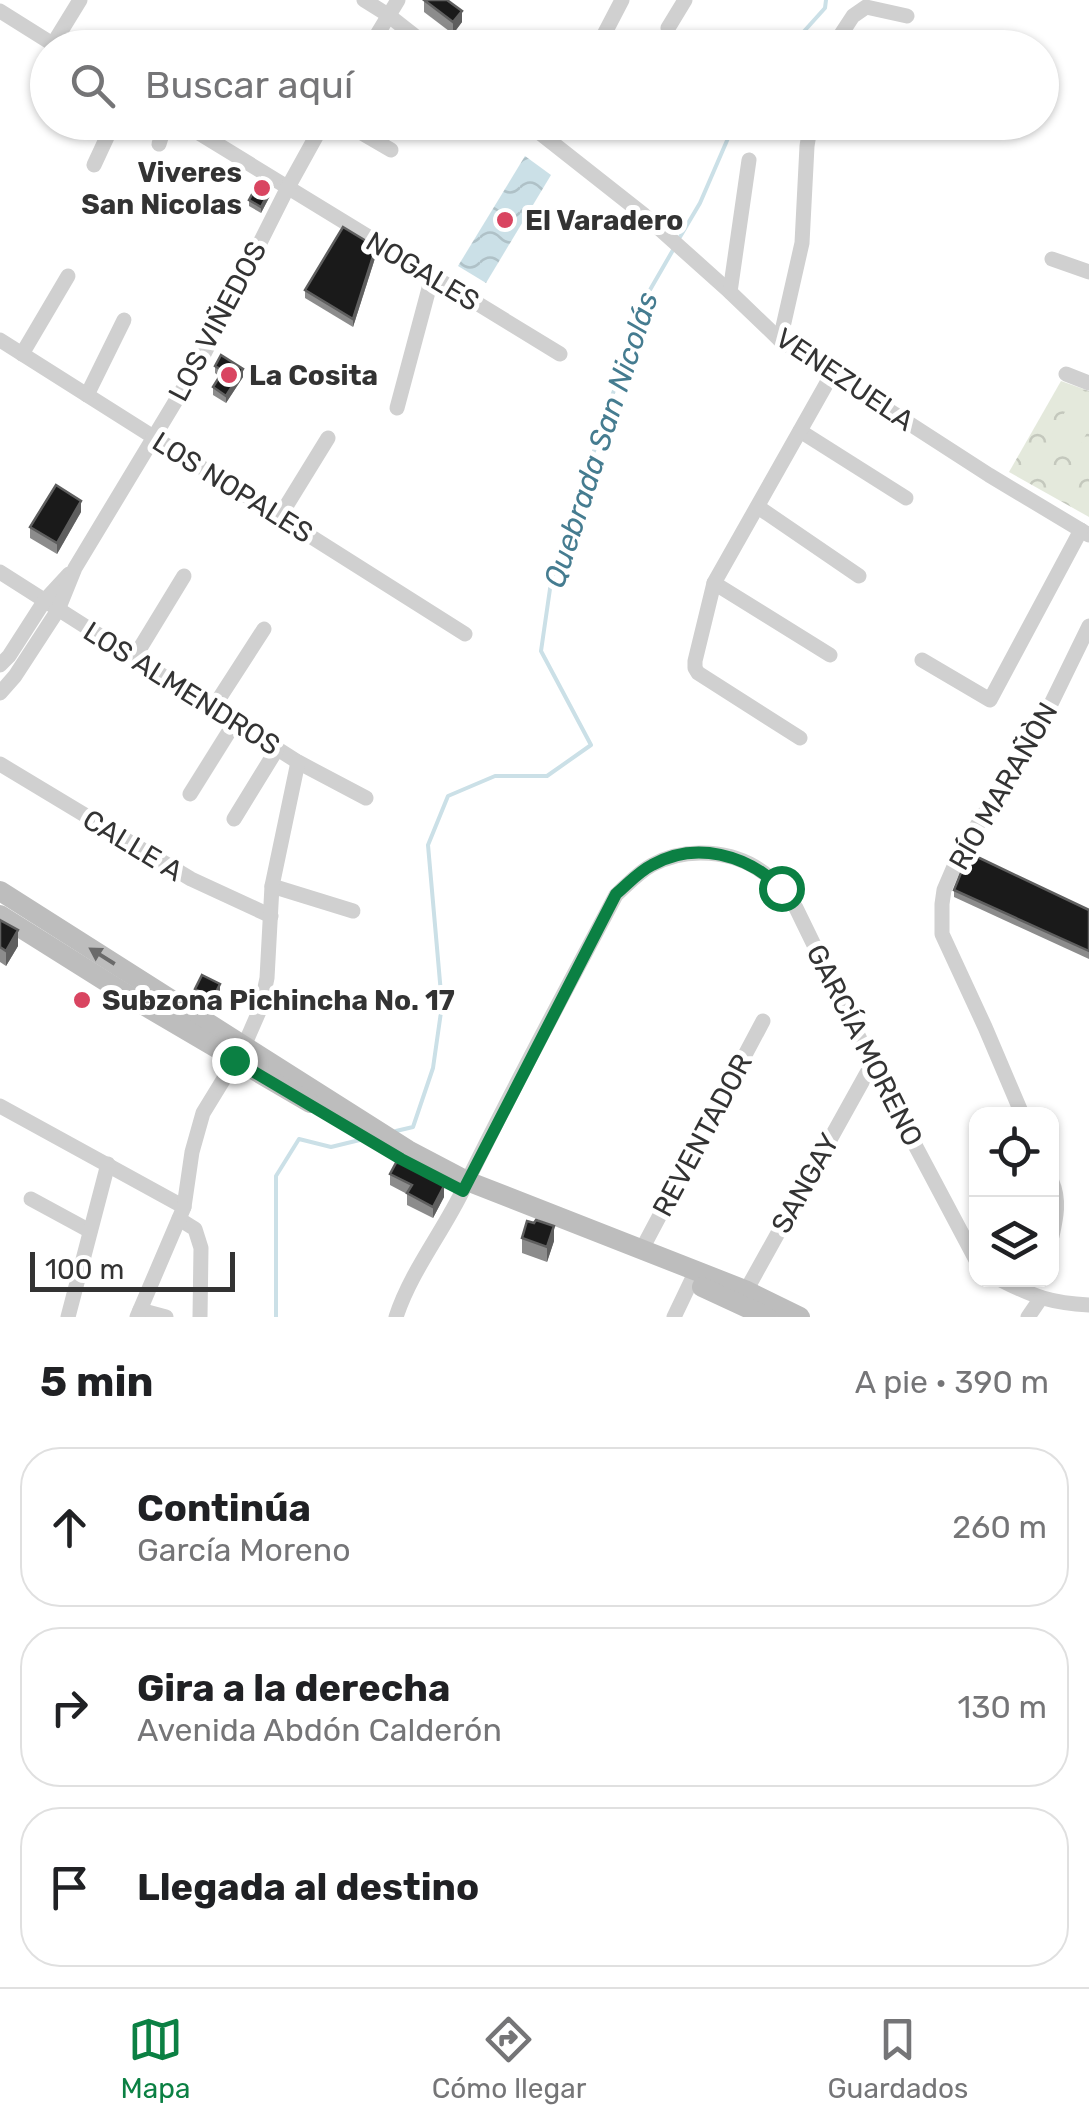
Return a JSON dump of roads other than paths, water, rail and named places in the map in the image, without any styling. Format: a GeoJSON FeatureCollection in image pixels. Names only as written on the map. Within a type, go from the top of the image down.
{"type":"FeatureCollection","features":[{"type":"Feature","properties":{"kind":"main road"},"geometry":{"type":"LineString","coordinates":[[1,894],[239,1053]]}},
{"type":"Feature","properties":{"kind":"main road"},"geometry":{"type":"LineString","coordinates":[[0,914],[404,1154],[465,1186],[800,1317]]}},
{"type":"Feature","properties":{"kind":"main road"},"geometry":{"type":"LineString","coordinates":[[465,1186],[642,1249],[693,1276]]}},
{"type":"Feature","properties":{"kind":"main road"},"geometry":{"type":"LineString","coordinates":[[742,1296],[767,1317]]}},
{"type":"Feature","properties":{"kind":"street"},"geometry":{"type":"LineString","coordinates":[[64,30],[80,0]]}},
{"type":"Feature","properties":{"kind":"street"},"geometry":{"type":"LineString","coordinates":[[364,0],[407,30]]}},
{"type":"Feature","properties":{"kind":"street"},"geometry":{"type":"LineString","coordinates":[[379,30],[398,0]]}},
{"type":"Feature","properties":{"kind":"street"},"geometry":{"type":"LineString","coordinates":[[606,30],[622,0]]}},
{"type":"Feature","properties":{"kind":"street"},"geometry":{"type":"LineString","coordinates":[[668,28],[684,0]]}},
{"type":"Feature","properties":{"kind":"street"},"geometry":{"type":"LineString","coordinates":[[844,30],[853,16],[866,7],[907,16]]}},
{"type":"Feature","properties":{"kind":"street"},"geometry":{"type":"LineString","coordinates":[[5,8],[35,30]]}},
{"type":"Feature","properties":{"kind":"street"},"geometry":{"type":"LineString","coordinates":[[94,165],[106,140]]}},
{"type":"Feature","properties":{"kind":"street"},"geometry":{"type":"LineString","coordinates":[[159,144],[160,140]]}},
{"type":"Feature","properties":{"kind":"street","name":"NOGALES"},"geometry":{"type":"LineString","coordinates":[[209,140],[560,354]]}},
{"type":"Feature","properties":{"kind":"street","name":"LOS VIÑEDOS"},"geometry":{"type":"LineString","coordinates":[[0,693],[16,676],[52,605],[204,354],[314,140]]}},
{"type":"Feature","properties":{"kind":"street"},"geometry":{"type":"LineString","coordinates":[[374,140],[391,150]]}},
{"type":"Feature","properties":{"kind":"street","name":"VENEZUELA"},"geometry":{"type":"LineString","coordinates":[[555,140],[690,254],[780,340],[988,475],[1085,532]]}},
{"type":"Feature","properties":{"kind":"street"},"geometry":{"type":"LineString","coordinates":[[780,340],[802,243],[808,140]]}},
{"type":"Feature","properties":{"kind":"street"},"geometry":{"type":"LineString","coordinates":[[730,292],[748,160]]}},
{"type":"Feature","properties":{"kind":"street"},"geometry":{"type":"LineString","coordinates":[[1052,259],[1089,272]]}},
{"type":"Feature","properties":{"kind":"street"},"geometry":{"type":"LineString","coordinates":[[22,354],[68,276]]}},
{"type":"Feature","properties":{"kind":"street"},"geometry":{"type":"LineString","coordinates":[[397,408],[432,276]]}},
{"type":"Feature","properties":{"kind":"street"},"geometry":{"type":"LineString","coordinates":[[88,395],[124,320]]}},
{"type":"Feature","properties":{"kind":"street","name":"LOS NOPALES"},"geometry":{"type":"LineString","coordinates":[[0,340],[465,634]]}},
{"type":"Feature","properties":{"kind":"street"},"geometry":{"type":"LineString","coordinates":[[800,738],[695,668],[714,582],[832,374]]}},
{"type":"Feature","properties":{"kind":"street"},"geometry":{"type":"LineString","coordinates":[[1066,374],[1089,383]]}},
{"type":"Feature","properties":{"kind":"street"},"geometry":{"type":"LineString","coordinates":[[800,431],[906,498]]}},
{"type":"Feature","properties":{"kind":"street"},"geometry":{"type":"LineString","coordinates":[[280,516],[328,438]]}},
{"type":"Feature","properties":{"kind":"street"},"geometry":{"type":"LineString","coordinates":[[758,507],[859,576]]}},
{"type":"Feature","properties":{"kind":"street"},"geometry":{"type":"LineString","coordinates":[[922,660],[990,700],[1085,532]]}},
{"type":"Feature","properties":{"kind":"street","name":"LOS ALMENDROS"},"geometry":{"type":"LineString","coordinates":[[0,572],[298,762],[366,798]]}},
{"type":"Feature","properties":{"kind":"street"},"geometry":{"type":"LineString","coordinates":[[134,658],[184,576]]}},
{"type":"Feature","properties":{"kind":"street"},"geometry":{"type":"LineString","coordinates":[[714,582],[830,655]]}},
{"type":"Feature","properties":{"kind":"street","name":"LOS VIÑEDOS"},"geometry":{"type":"LineString","coordinates":[[0,666],[52,605]]}},
{"type":"Feature","properties":{"kind":"street","name":"RÍO MARAÑÒN"},"geometry":{"type":"LineString","coordinates":[[1019,1107],[942,934],[944,890],[959,855],[1048,710],[1089,626]]}},
{"type":"Feature","properties":{"kind":"street"},"geometry":{"type":"LineString","coordinates":[[214,708],[264,628]]}},
{"type":"Feature","properties":{"kind":"street"},"geometry":{"type":"LineString","coordinates":[[190,794],[235,722]]}},
{"type":"Feature","properties":{"kind":"street"},"geometry":{"type":"LineString","coordinates":[[234,819],[277,748]]}},
{"type":"Feature","properties":{"kind":"street"},"geometry":{"type":"LineString","coordinates":[[166,1317],[138,1314],[181,1213],[203,1113],[261,1007],[267,978],[272,886],[298,762]]}},
{"type":"Feature","properties":{"kind":"street","name":"CALLE A"},"geometry":{"type":"LineString","coordinates":[[0,764],[191,879],[271,916]]}},
{"type":"Feature","properties":{"kind":"street","name":"GARCÍA MORENO"},"geometry":{"type":"LineString","coordinates":[[396,1317],[409,1282],[465,1186],[616,894],[652,865],[691,853],[738,859],[755,866],[781,888],[796,908],[872,1064],[969,1247]]}},
{"type":"Feature","properties":{"kind":"street"},"geometry":{"type":"LineString","coordinates":[[272,886],[353,911]]}},
{"type":"Feature","properties":{"kind":"street","name":"REVENTADOR"},"geometry":{"type":"LineString","coordinates":[[642,1249],[763,1021]]}},
{"type":"Feature","properties":{"kind":"street","name":"SANGAY"},"geometry":{"type":"LineString","coordinates":[[742,1296],[872,1064]]}},
{"type":"Feature","properties":{"kind":"street"},"geometry":{"type":"LineString","coordinates":[[0,1106],[108,1164],[181,1213],[195,1229],[201,1248],[200,1317]]}},
{"type":"Feature","properties":{"kind":"street"},"geometry":{"type":"LineString","coordinates":[[68,1317],[108,1164]]}},
{"type":"Feature","properties":{"kind":"street"},"geometry":{"type":"LineString","coordinates":[[31,1198],[90,1231]]}},
{"type":"Feature","properties":{"kind":"street"},"geometry":{"type":"LineString","coordinates":[[674,1317],[693,1276]]}},
{"type":"Feature","properties":{"kind":"street"},"geometry":{"type":"LineString","coordinates":[[1028,1317],[1036,1291],[1056,1303],[1089,1305]]}},
{"type":"Feature","properties":{"kind":"water","name":"El Varadero"},"geometry":{"type":"Polygon","coordinates":[[[525,156],[551,175],[486,283],[458,266],[525,156]]]}},
{"type":"Feature","properties":{"kind":"waterway","name":"Quebrada San Nicolás"},"geometry":{"type":"LineString","coordinates":[[805,30],[825,8],[826,0]]}},
{"type":"Feature","properties":{"kind":"waterway","name":"Quebrada San Nicolás"},"geometry":{"type":"LineString","coordinates":[[677,242],[700,203],[727,140]]}},
{"type":"Feature","properties":{"kind":"waterway","name":"Quebrada San Nicolás"},"geometry":{"type":"LineString","coordinates":[[396,1131],[413,1127],[433,1068],[442,1005],[428,845],[448,796],[495,776],[547,776],[591,745],[541,651],[551,582],[643,302],[673,250]]}},
{"type":"Feature","properties":{"kind":"waterway","name":"Quebrada San Nicolás"},"geometry":{"type":"LineString","coordinates":[[276,1317],[276,1176],[299,1139],[331,1147],[372,1137]]}},
{"type":"Feature","properties":{"kind":"place","name":"Viveres San Nicolas"},"geometry":{"type":"Point","coordinates":[262,188]}},
{"type":"Feature","properties":{"kind":"place","name":"El Varadero"},"geometry":{"type":"Point","coordinates":[505,220]}},
{"type":"Feature","properties":{"kind":"place","name":"La Cosita"},"geometry":{"type":"Point","coordinates":[229,375]}},
{"type":"Feature","properties":{"kind":"place","name":"Subzona Pichincha No. 17"},"geometry":{"type":"Point","coordinates":[82,1000]}}]}
